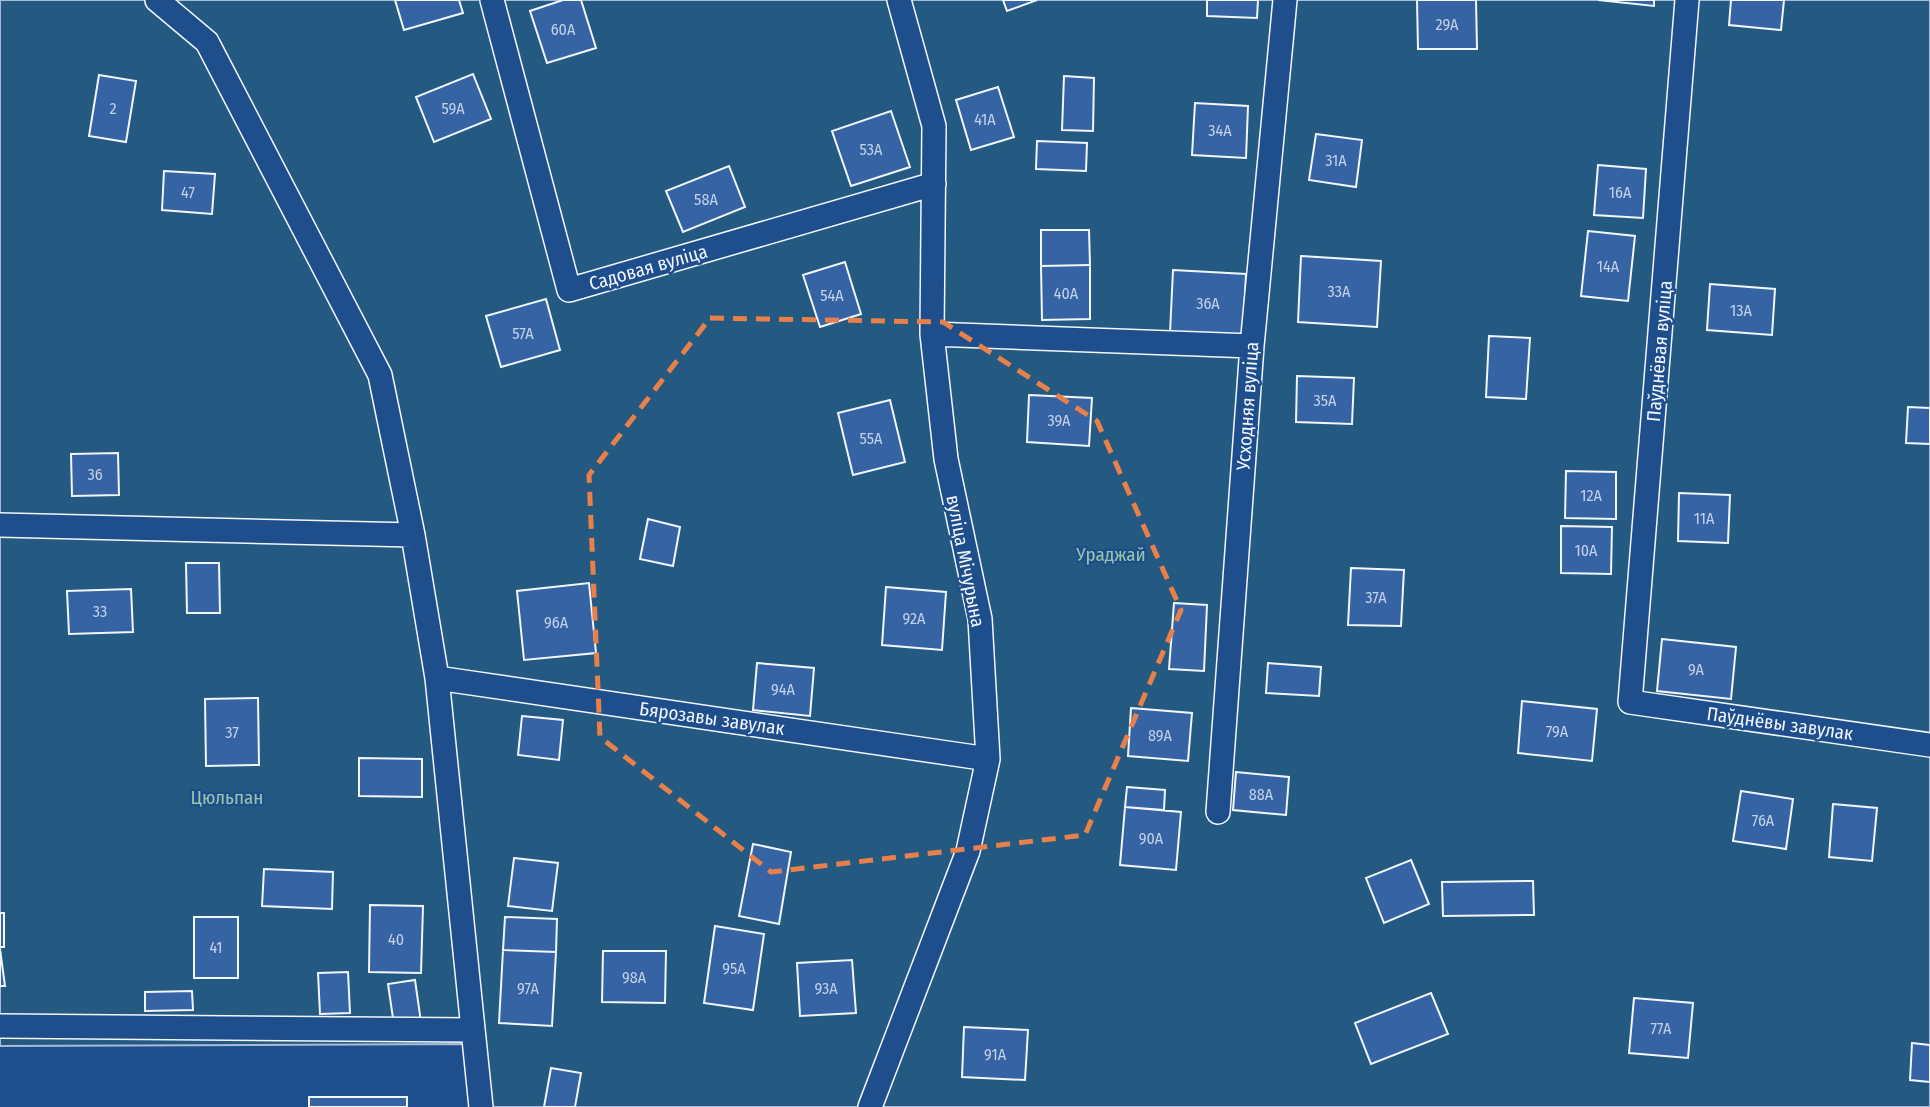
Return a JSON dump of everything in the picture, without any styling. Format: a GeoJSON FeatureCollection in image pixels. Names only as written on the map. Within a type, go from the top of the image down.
{"type":"FeatureCollection","features":[{"type":"Feature","properties":{"kind":"lane"},"geometry":{"type":"LineString","coordinates":[[158,0],[206,42],[380,374],[413,535],[437,678],[481,1107]]}},
{"type":"Feature","properties":{"kind":"lane","name":"Садовая вуліца"},"geometry":{"type":"LineString","coordinates":[[492,0],[569,290],[934,184]]}},
{"type":"Feature","properties":{"kind":"lane","name":"вуліца Мічурына"},"geometry":{"type":"LineString","coordinates":[[870,1107],[968,851],[988,758],[980,619],[946,459],[932,334],[934,126],[899,0]]}},
{"type":"Feature","properties":{"kind":"lane","name":"Усходняя вуліца"},"geometry":{"type":"LineString","coordinates":[[1218,812],[1252,346],[1284,0]]}},
{"type":"Feature","properties":{"kind":"lane","name":"Паўднёвая вуліца"},"geometry":{"type":"LineString","coordinates":[[1630,702],[1688,0]]}},
{"type":"Feature","properties":{"kind":"lane"},"geometry":{"type":"LineString","coordinates":[[932,334],[1252,346]]}},
{"type":"Feature","properties":{"kind":"lane"},"geometry":{"type":"LineString","coordinates":[[0,525],[413,535]]}},
{"type":"Feature","properties":{"kind":"lane","name":"Бярозавы завулак"},"geometry":{"type":"LineString","coordinates":[[437,678],[988,758]]}},
{"type":"Feature","properties":{"kind":"lane","name":"Паўднёвы завулак"},"geometry":{"type":"LineString","coordinates":[[1630,702],[1930,745]]}},
{"type":"Feature","properties":{"kind":"lane"},"geometry":{"type":"LineString","coordinates":[[0,1027],[472,1030]]}},
{"type":"Feature","properties":{"kind":"highlighted area"},"geometry":{"type":"Polygon","coordinates":[[[710,318],[943,322],[1097,421],[1181,610],[1085,835],[771,872],[600,737],[589,475],[710,318]]]}},
{"type":"Feature","properties":{"kind":"green space","name":"Ураджай"},"geometry":{"type":"Polygon","coordinates":[[[0,0],[1930,0],[1930,1107],[472,1107],[465,1044],[0,1046],[0,0]]]}},
{"type":"Feature","properties":{"kind":"building"},"geometry":{"type":"Polygon","coordinates":[[[395,0],[459,0],[463,13],[404,30],[395,0]]]}},
{"type":"Feature","properties":{"kind":"building"},"geometry":{"type":"Polygon","coordinates":[[[563,0],[581,0],[596,48],[547,63],[530,11],[563,0]]]}},
{"type":"Feature","properties":{"kind":"building"},"geometry":{"type":"Polygon","coordinates":[[[1003,0],[1037,0],[1007,11],[1003,0]]]}},
{"type":"Feature","properties":{"kind":"building"},"geometry":{"type":"Polygon","coordinates":[[[1207,0],[1258,0],[1257,18],[1207,16],[1207,0]]]}},
{"type":"Feature","properties":{"kind":"building"},"geometry":{"type":"Polygon","coordinates":[[[1417,0],[1476,0],[1477,49],[1418,49],[1417,0]]]}},
{"type":"Feature","properties":{"kind":"building"},"geometry":{"type":"Polygon","coordinates":[[[1598,0],[1654,0],[1654,6],[1598,0]]]}},
{"type":"Feature","properties":{"kind":"building"},"geometry":{"type":"Polygon","coordinates":[[[1731,0],[1784,0],[1781,30],[1729,25],[1731,0]]]}},
{"type":"Feature","properties":{"kind":"building"},"geometry":{"type":"Polygon","coordinates":[[[473,74],[491,119],[434,142],[416,97],[473,74]]]}},
{"type":"Feature","properties":{"kind":"building"},"geometry":{"type":"Polygon","coordinates":[[[99,75],[136,81],[126,142],[89,136],[99,75]]]}},
{"type":"Feature","properties":{"kind":"building"},"geometry":{"type":"Polygon","coordinates":[[[1064,76],[1094,78],[1093,131],[1062,130],[1064,76]]]}},
{"type":"Feature","properties":{"kind":"building"},"geometry":{"type":"Polygon","coordinates":[[[998,87],[1014,137],[971,150],[956,100],[998,87]]]}},
{"type":"Feature","properties":{"kind":"building"},"geometry":{"type":"Polygon","coordinates":[[[1195,103],[1248,106],[1246,158],[1192,155],[1195,103]]]}},
{"type":"Feature","properties":{"kind":"building"},"geometry":{"type":"Polygon","coordinates":[[[891,111],[910,167],[851,186],[832,131],[891,111]]]}},
{"type":"Feature","properties":{"kind":"building"},"geometry":{"type":"Polygon","coordinates":[[[1316,134],[1362,140],[1356,187],[1309,180],[1316,134]]]}},
{"type":"Feature","properties":{"kind":"building"},"geometry":{"type":"Polygon","coordinates":[[[1037,141],[1087,143],[1086,171],[1036,169],[1037,141]]]}},
{"type":"Feature","properties":{"kind":"building"},"geometry":{"type":"Polygon","coordinates":[[[1598,165],[1646,169],[1643,218],[1594,215],[1598,165]]]}},
{"type":"Feature","properties":{"kind":"building"},"geometry":{"type":"Polygon","coordinates":[[[729,166],[745,207],[683,232],[666,191],[729,166]]]}},
{"type":"Feature","properties":{"kind":"building"},"geometry":{"type":"Polygon","coordinates":[[[164,171],[215,174],[212,214],[162,210],[164,171]]]}},
{"type":"Feature","properties":{"kind":"building"},"geometry":{"type":"Polygon","coordinates":[[[1041,230],[1089,230],[1090,265],[1041,266],[1041,230]]]}},
{"type":"Feature","properties":{"kind":"building"},"geometry":{"type":"Polygon","coordinates":[[[1588,231],[1635,236],[1628,301],[1581,296],[1588,231]]]}},
{"type":"Feature","properties":{"kind":"building"},"geometry":{"type":"Polygon","coordinates":[[[1301,256],[1381,261],[1377,327],[1298,322],[1301,256]]]}},
{"type":"Feature","properties":{"kind":"building"},"geometry":{"type":"Polygon","coordinates":[[[845,262],[861,314],[820,327],[803,275],[845,262]]]}},
{"type":"Feature","properties":{"kind":"building"},"geometry":{"type":"Polygon","coordinates":[[[1090,265],[1090,319],[1042,320],[1041,266],[1090,265]]]}},
{"type":"Feature","properties":{"kind":"building"},"geometry":{"type":"Polygon","coordinates":[[[1173,270],[1246,274],[1243,336],[1170,333],[1173,270]]]}},
{"type":"Feature","properties":{"kind":"building"},"geometry":{"type":"Polygon","coordinates":[[[1710,284],[1775,289],[1772,335],[1707,330],[1710,284]]]}},
{"type":"Feature","properties":{"kind":"building"},"geometry":{"type":"Polygon","coordinates":[[[546,299],[560,350],[501,367],[486,316],[546,299]]]}},
{"type":"Feature","properties":{"kind":"building"},"geometry":{"type":"Polygon","coordinates":[[[1489,336],[1530,338],[1526,399],[1486,397],[1489,336]]]}},
{"type":"Feature","properties":{"kind":"building"},"geometry":{"type":"Polygon","coordinates":[[[1297,376],[1354,378],[1352,424],[1296,422],[1297,376]]]}},
{"type":"Feature","properties":{"kind":"building"},"geometry":{"type":"Polygon","coordinates":[[[1029,395],[1092,398],[1089,446],[1027,442],[1029,395]]]}},
{"type":"Feature","properties":{"kind":"building"},"geometry":{"type":"Polygon","coordinates":[[[890,400],[905,462],[853,475],[838,413],[890,400]]]}},
{"type":"Feature","properties":{"kind":"building"},"geometry":{"type":"Polygon","coordinates":[[[1908,407],[1930,408],[1930,444],[1906,443],[1908,407]]]}},
{"type":"Feature","properties":{"kind":"building"},"geometry":{"type":"Polygon","coordinates":[[[118,453],[119,495],[72,496],[71,454],[118,453]]]}},
{"type":"Feature","properties":{"kind":"building"},"geometry":{"type":"Polygon","coordinates":[[[1566,471],[1616,472],[1616,519],[1565,518],[1566,471]]]}},
{"type":"Feature","properties":{"kind":"building"},"geometry":{"type":"Polygon","coordinates":[[[1679,493],[1730,495],[1728,543],[1678,541],[1679,493]]]}},
{"type":"Feature","properties":{"kind":"building"},"geometry":{"type":"Polygon","coordinates":[[[648,519],[680,527],[673,566],[640,559],[648,519]]]}},
{"type":"Feature","properties":{"kind":"building"},"geometry":{"type":"Polygon","coordinates":[[[1561,526],[1612,527],[1611,574],[1561,573],[1561,526]]]}},
{"type":"Feature","properties":{"kind":"building"},"geometry":{"type":"Polygon","coordinates":[[[186,563],[219,563],[220,613],[187,613],[186,563]]]}},
{"type":"Feature","properties":{"kind":"building"},"geometry":{"type":"Polygon","coordinates":[[[1351,568],[1404,570],[1401,626],[1348,625],[1351,568]]]}},
{"type":"Feature","properties":{"kind":"building"},"geometry":{"type":"Polygon","coordinates":[[[589,583],[596,653],[524,660],[517,591],[589,583]]]}},
{"type":"Feature","properties":{"kind":"building"},"geometry":{"type":"Polygon","coordinates":[[[886,587],[946,592],[942,650],[882,645],[886,587]]]}},
{"type":"Feature","properties":{"kind":"building"},"geometry":{"type":"Polygon","coordinates":[[[131,589],[133,632],[69,634],[67,591],[131,589]]]}},
{"type":"Feature","properties":{"kind":"building"},"geometry":{"type":"Polygon","coordinates":[[[1174,603],[1207,605],[1204,671],[1169,669],[1174,603]]]}},
{"type":"Feature","properties":{"kind":"building"},"geometry":{"type":"Polygon","coordinates":[[[1662,639],[1736,647],[1731,699],[1657,691],[1662,639]]]}},
{"type":"Feature","properties":{"kind":"building"},"geometry":{"type":"Polygon","coordinates":[[[757,663],[814,668],[810,716],[753,710],[757,663]]]}},
{"type":"Feature","properties":{"kind":"building"},"geometry":{"type":"Polygon","coordinates":[[[1268,663],[1321,667],[1319,696],[1266,693],[1268,663]]]}},
{"type":"Feature","properties":{"kind":"building"},"geometry":{"type":"Polygon","coordinates":[[[258,698],[259,765],[206,766],[205,699],[258,698]]]}},
{"type":"Feature","properties":{"kind":"building"},"geometry":{"type":"Polygon","coordinates":[[[1522,701],[1597,709],[1592,761],[1518,753],[1522,701]]]}},
{"type":"Feature","properties":{"kind":"building"},"geometry":{"type":"Polygon","coordinates":[[[1131,708],[1192,713],[1188,761],[1128,756],[1131,708]]]}},
{"type":"Feature","properties":{"kind":"building"},"geometry":{"type":"Polygon","coordinates":[[[522,716],[563,720],[559,760],[518,755],[522,716]]]}},
{"type":"Feature","properties":{"kind":"building"},"geometry":{"type":"Polygon","coordinates":[[[359,758],[422,759],[422,797],[359,796],[359,758]]]}},
{"type":"Feature","properties":{"kind":"building"},"geometry":{"type":"Polygon","coordinates":[[[1236,772],[1289,777],[1286,815],[1233,810],[1236,772]]]}},
{"type":"Feature","properties":{"kind":"building"},"geometry":{"type":"Polygon","coordinates":[[[1127,787],[1165,790],[1164,810],[1125,807],[1127,787]]]}},
{"type":"Feature","properties":{"kind":"building"},"geometry":{"type":"Polygon","coordinates":[[[1741,791],[1793,799],[1786,849],[1733,841],[1741,791]]]}},
{"type":"Feature","properties":{"kind":"building"},"geometry":{"type":"Polygon","coordinates":[[[1833,804],[1877,808],[1872,861],[1829,857],[1833,804]]]}},
{"type":"Feature","properties":{"kind":"building"},"geometry":{"type":"Polygon","coordinates":[[[1125,807],[1181,812],[1176,870],[1120,865],[1125,807]]]}},
{"type":"Feature","properties":{"kind":"building"},"geometry":{"type":"Polygon","coordinates":[[[753,844],[791,852],[779,924],[739,916],[753,844]]]}},
{"type":"Feature","properties":{"kind":"building"},"geometry":{"type":"Polygon","coordinates":[[[514,858],[558,863],[552,911],[508,906],[514,858]]]}},
{"type":"Feature","properties":{"kind":"building"},"geometry":{"type":"Polygon","coordinates":[[[1411,860],[1429,904],[1384,923],[1366,878],[1411,860]]]}},
{"type":"Feature","properties":{"kind":"building"},"geometry":{"type":"Polygon","coordinates":[[[264,869],[333,872],[332,909],[262,906],[264,869]]]}},
{"type":"Feature","properties":{"kind":"building"},"geometry":{"type":"Polygon","coordinates":[[[1533,881],[1534,915],[1443,916],[1442,882],[1533,881]]]}},
{"type":"Feature","properties":{"kind":"building"},"geometry":{"type":"Polygon","coordinates":[[[370,905],[423,906],[421,973],[369,972],[370,905]]]}},
{"type":"Feature","properties":{"kind":"building"},"geometry":{"type":"Polygon","coordinates":[[[0,913],[4,913],[4,947],[0,947],[0,913]]]}},
{"type":"Feature","properties":{"kind":"building"},"geometry":{"type":"Polygon","coordinates":[[[194,917],[238,917],[238,978],[194,978],[194,917]]]}},
{"type":"Feature","properties":{"kind":"building"},"geometry":{"type":"Polygon","coordinates":[[[505,917],[557,919],[556,952],[503,950],[505,917]]]}},
{"type":"Feature","properties":{"kind":"building"},"geometry":{"type":"Polygon","coordinates":[[[715,926],[764,934],[753,1010],[704,1003],[715,926]]]}},
{"type":"Feature","properties":{"kind":"building"},"geometry":{"type":"Polygon","coordinates":[[[0,949],[5,986],[0,986],[0,949]]]}},
{"type":"Feature","properties":{"kind":"building"},"geometry":{"type":"Polygon","coordinates":[[[503,950],[556,952],[552,1026],[499,1023],[503,950]]]}},
{"type":"Feature","properties":{"kind":"building"},"geometry":{"type":"Polygon","coordinates":[[[603,951],[666,951],[665,1003],[602,1002],[603,951]]]}},
{"type":"Feature","properties":{"kind":"building"},"geometry":{"type":"Polygon","coordinates":[[[852,960],[856,1013],[800,1016],[797,963],[852,960]]]}},
{"type":"Feature","properties":{"kind":"building"},"geometry":{"type":"Polygon","coordinates":[[[348,972],[350,1013],[320,1014],[318,973],[348,972]]]}},
{"type":"Feature","properties":{"kind":"building"},"geometry":{"type":"Polygon","coordinates":[[[415,980],[421,1022],[394,1025],[388,984],[415,980]]]}},
{"type":"Feature","properties":{"kind":"building"},"geometry":{"type":"Polygon","coordinates":[[[192,991],[193,1010],[145,1011],[145,992],[192,991]]]}},
{"type":"Feature","properties":{"kind":"building"},"geometry":{"type":"Polygon","coordinates":[[[1431,993],[1448,1034],[1371,1064],[1355,1023],[1431,993]]]}},
{"type":"Feature","properties":{"kind":"building"},"geometry":{"type":"Polygon","coordinates":[[[1634,998],[1693,1003],[1688,1058],[1629,1053],[1634,998]]]}},
{"type":"Feature","properties":{"kind":"building"},"geometry":{"type":"Polygon","coordinates":[[[964,1027],[1028,1030],[1025,1080],[962,1077],[964,1027]]]}},
{"type":"Feature","properties":{"kind":"building"},"geometry":{"type":"Polygon","coordinates":[[[1912,1043],[1930,1045],[1930,1082],[1910,1080],[1912,1043]]]}},
{"type":"Feature","properties":{"kind":"building"},"geometry":{"type":"Polygon","coordinates":[[[551,1068],[581,1073],[575,1107],[544,1107],[551,1068]]]}},
{"type":"Feature","properties":{"kind":"building"},"geometry":{"type":"Polygon","coordinates":[[[309,1097],[407,1097],[407,1107],[309,1107],[309,1097]]]}},
{"type":"Feature","properties":{"kind":"park label","name":"Цюльпан"},"geometry":{"type":"Point","coordinates":[227,797]}}]}
